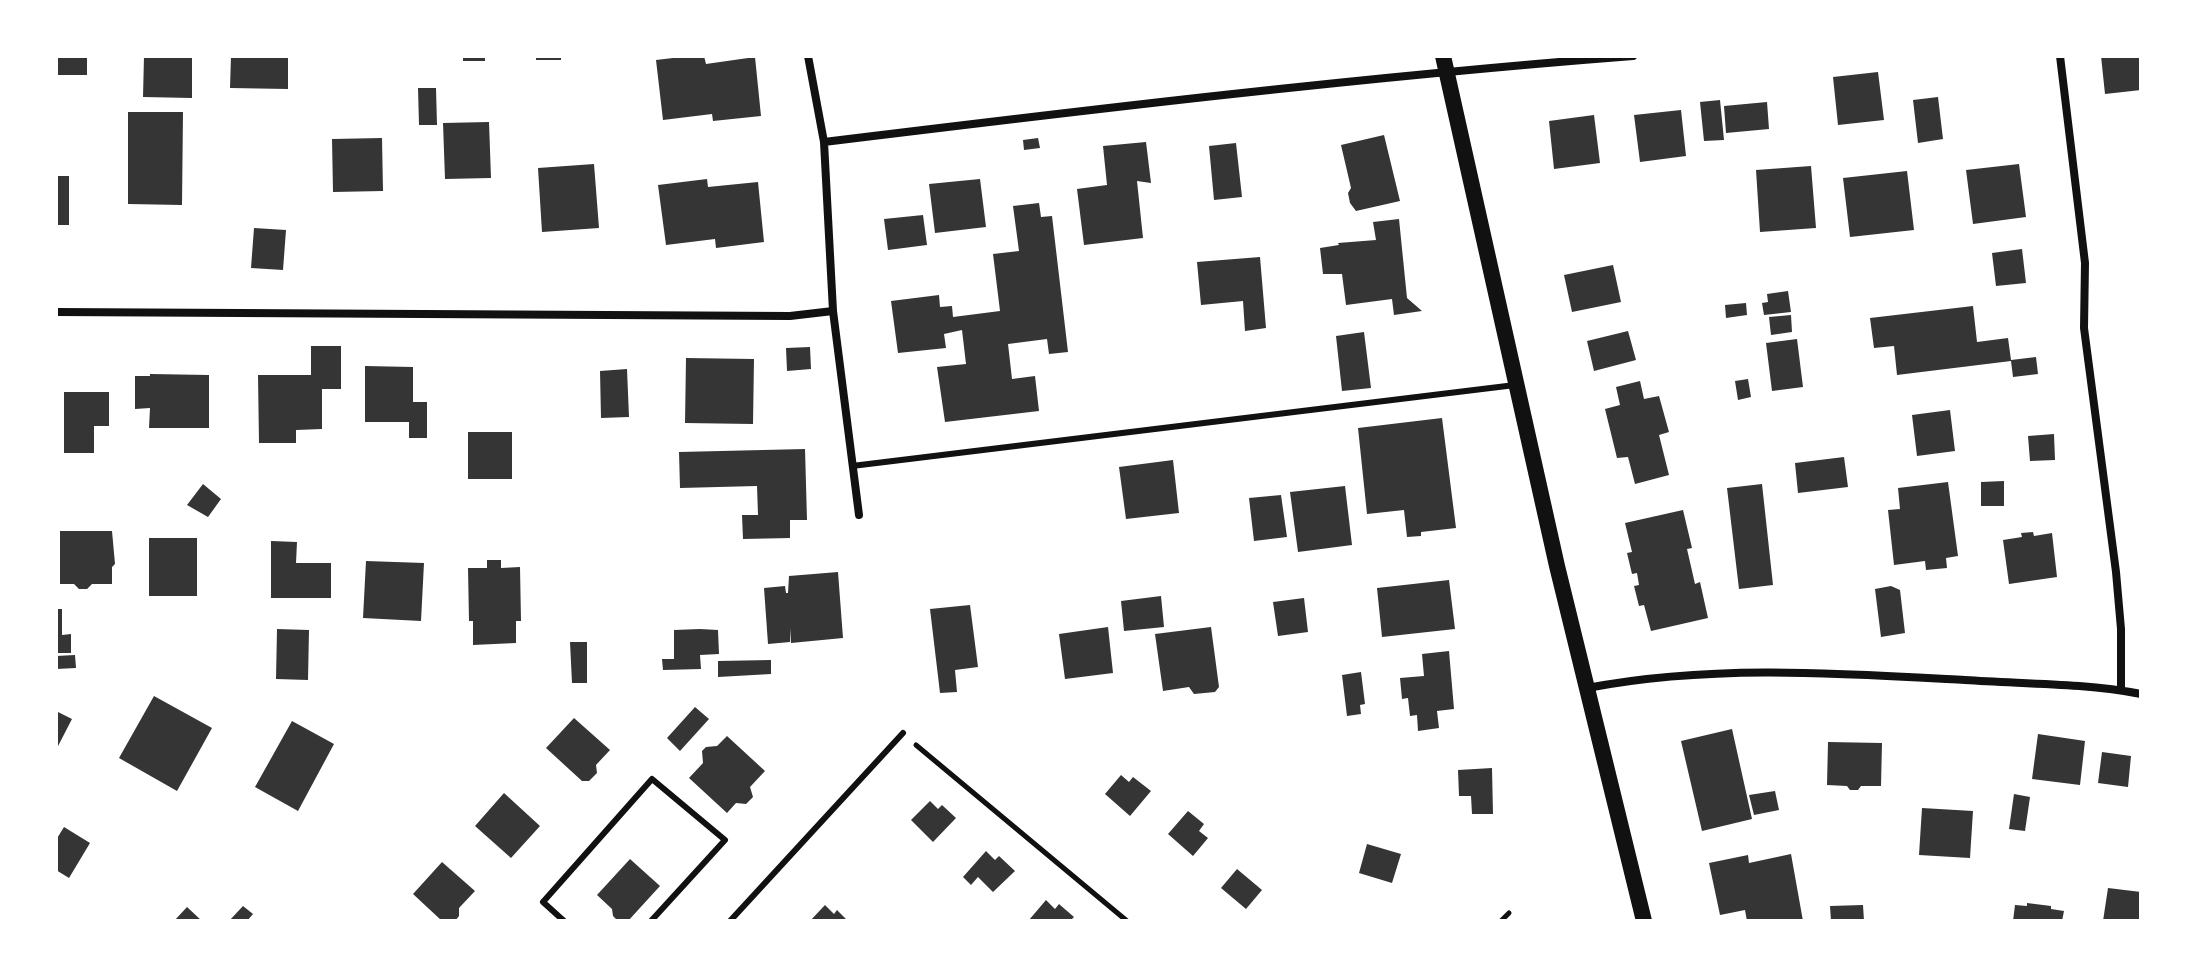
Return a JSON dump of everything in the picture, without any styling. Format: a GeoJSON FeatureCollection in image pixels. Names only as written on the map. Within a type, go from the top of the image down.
{"type":"FeatureCollection","features":[{"type":"Feature","properties":{"kind":"main road"},"geometry":{"type":"LineString","coordinates":[[1445,63],[1586,688],[1644,921]]}},
{"type":"Feature","properties":{"kind":"street"},"geometry":{"type":"LineString","coordinates":[[808,56],[824,142],[833,311],[859,515]]}},
{"type":"Feature","properties":{"kind":"street"},"geometry":{"type":"LineString","coordinates":[[824,142],[1445,63],[1633,56]]}},
{"type":"Feature","properties":{"kind":"street"},"geometry":{"type":"LineString","coordinates":[[2060,56],[2085,263],[2084,328],[2116,572],[2121,629],[2121,690]]}},
{"type":"Feature","properties":{"kind":"street"},"geometry":{"type":"LineString","coordinates":[[56,312],[790,316],[833,311]]}},
{"type":"Feature","properties":{"kind":"street"},"geometry":{"type":"LineString","coordinates":[[1586,688],[1623,680],[1718,675],[1845,674],[2121,690],[2141,694]]}},
{"type":"Feature","properties":{"kind":"lane"},"geometry":{"type":"LineString","coordinates":[[852,466],[1519,385]]}},
{"type":"Feature","properties":{"kind":"lane"},"geometry":{"type":"LineString","coordinates":[[730,921],[903,733]]}},
{"type":"Feature","properties":{"kind":"lane"},"geometry":{"type":"LineString","coordinates":[[564,921],[543,902],[652,779],[725,840],[651,921]]}},
{"type":"Feature","properties":{"kind":"path"},"geometry":{"type":"LineString","coordinates":[[903,733],[1127,921]]}},
{"type":"Feature","properties":{"kind":"path"},"geometry":{"type":"LineString","coordinates":[[1501,921],[1509,913]]}},
{"type":"Feature","properties":{"kind":"building"},"geometry":{"type":"Polygon","coordinates":[[[56,56],[87,56],[87,75],[56,75],[56,56]]]}},
{"type":"Feature","properties":{"kind":"building"},"geometry":{"type":"Polygon","coordinates":[[[144,56],[192,56],[192,98],[143,97],[144,56]]]}},
{"type":"Feature","properties":{"kind":"building"},"geometry":{"type":"Polygon","coordinates":[[[231,56],[288,56],[288,89],[230,88],[231,56]]]}},
{"type":"Feature","properties":{"kind":"building"},"geometry":{"type":"Polygon","coordinates":[[[463,56],[485,56],[485,61],[463,61],[463,56]]]}},
{"type":"Feature","properties":{"kind":"building"},"geometry":{"type":"Polygon","coordinates":[[[536,56],[561,56],[561,60],[536,60],[536,56]]]}},
{"type":"Feature","properties":{"kind":"building"},"geometry":{"type":"Polygon","coordinates":[[[704,56],[706,64],[755,57],[761,116],[713,121],[712,114],[663,120],[656,60],[704,56]]]}},
{"type":"Feature","properties":{"kind":"building"},"geometry":{"type":"Polygon","coordinates":[[[2101,56],[2141,56],[2141,90],[2105,94],[2101,56]]]}},
{"type":"Feature","properties":{"kind":"building"},"geometry":{"type":"Polygon","coordinates":[[[1878,72],[1884,120],[1838,125],[1833,77],[1878,72]]]}},
{"type":"Feature","properties":{"kind":"building"},"geometry":{"type":"Polygon","coordinates":[[[418,88],[436,88],[437,125],[419,125],[418,88]]]}},
{"type":"Feature","properties":{"kind":"building"},"geometry":{"type":"Polygon","coordinates":[[[1938,97],[1943,139],[1918,143],[1913,100],[1938,97]]]}},
{"type":"Feature","properties":{"kind":"building"},"geometry":{"type":"Polygon","coordinates":[[[1720,100],[1724,140],[1704,141],[1700,102],[1720,100]]]}},
{"type":"Feature","properties":{"kind":"building"},"geometry":{"type":"Polygon","coordinates":[[[1767,102],[1769,129],[1726,133],[1724,106],[1767,102]]]}},
{"type":"Feature","properties":{"kind":"building"},"geometry":{"type":"Polygon","coordinates":[[[1681,110],[1686,156],[1640,162],[1634,115],[1681,110]]]}},
{"type":"Feature","properties":{"kind":"building"},"geometry":{"type":"Polygon","coordinates":[[[128,112],[183,112],[182,205],[128,204],[128,112]]]}},
{"type":"Feature","properties":{"kind":"building"},"geometry":{"type":"Polygon","coordinates":[[[1594,115],[1600,163],[1554,169],[1549,121],[1594,115]]]}},
{"type":"Feature","properties":{"kind":"building"},"geometry":{"type":"Polygon","coordinates":[[[489,122],[491,178],[445,179],[443,123],[489,122]]]}},
{"type":"Feature","properties":{"kind":"building"},"geometry":{"type":"Polygon","coordinates":[[[1384,135],[1400,201],[1356,211],[1350,203],[1348,193],[1351,188],[1341,145],[1384,135]]]}},
{"type":"Feature","properties":{"kind":"building"},"geometry":{"type":"Polygon","coordinates":[[[382,138],[383,191],[333,192],[332,139],[382,138]]]}},
{"type":"Feature","properties":{"kind":"building"},"geometry":{"type":"Polygon","coordinates":[[[1038,138],[1040,148],[1024,150],[1023,140],[1038,138]]]}},
{"type":"Feature","properties":{"kind":"building"},"geometry":{"type":"Polygon","coordinates":[[[1146,142],[1151,183],[1137,181],[1143,238],[1084,245],[1077,189],[1107,185],[1103,146],[1146,142]]]}},
{"type":"Feature","properties":{"kind":"building"},"geometry":{"type":"Polygon","coordinates":[[[1236,143],[1242,197],[1214,200],[1209,146],[1236,143]]]}},
{"type":"Feature","properties":{"kind":"building"},"geometry":{"type":"Polygon","coordinates":[[[594,164],[599,228],[542,232],[538,168],[594,164]]]}},
{"type":"Feature","properties":{"kind":"building"},"geometry":{"type":"Polygon","coordinates":[[[2019,164],[2026,217],[1973,224],[1966,170],[2019,164]]]}},
{"type":"Feature","properties":{"kind":"building"},"geometry":{"type":"Polygon","coordinates":[[[1811,166],[1816,228],[1760,232],[1756,170],[1811,166]]]}},
{"type":"Feature","properties":{"kind":"building"},"geometry":{"type":"Polygon","coordinates":[[[1907,171],[1914,230],[1850,237],[1843,178],[1907,171]]]}},
{"type":"Feature","properties":{"kind":"building"},"geometry":{"type":"Polygon","coordinates":[[[56,176],[69,176],[69,225],[56,225],[56,176]]]}},
{"type":"Feature","properties":{"kind":"building"},"geometry":{"type":"Polygon","coordinates":[[[707,179],[708,187],[758,182],[764,242],[716,248],[715,239],[666,245],[658,185],[707,179]]]}},
{"type":"Feature","properties":{"kind":"building"},"geometry":{"type":"Polygon","coordinates":[[[980,179],[986,227],[935,233],[929,184],[980,179]]]}},
{"type":"Feature","properties":{"kind":"building"},"geometry":{"type":"Polygon","coordinates":[[[1039,203],[1041,217],[1052,216],[1068,352],[1049,354],[1047,339],[1008,344],[1012,379],[1035,376],[1039,411],[945,422],[937,367],[966,364],[962,330],[944,334],[946,348],[898,353],[891,301],[939,295],[940,307],[952,306],[953,317],[1000,311],[993,254],[1019,251],[1013,206],[1039,203]]]}},
{"type":"Feature","properties":{"kind":"building"},"geometry":{"type":"Polygon","coordinates":[[[923,215],[927,245],[888,250],[884,219],[923,215]]]}},
{"type":"Feature","properties":{"kind":"building"},"geometry":{"type":"Polygon","coordinates":[[[1399,219],[1407,298],[1422,311],[1394,315],[1392,299],[1346,305],[1342,274],[1323,274],[1320,248],[1338,243],[1376,240],[1373,222],[1399,219]]]}},
{"type":"Feature","properties":{"kind":"building"},"geometry":{"type":"Polygon","coordinates":[[[254,228],[286,230],[283,270],[251,268],[254,228]]]}},
{"type":"Feature","properties":{"kind":"building"},"geometry":{"type":"Polygon","coordinates":[[[2022,249],[2026,283],[1996,286],[1992,253],[2022,249]]]}},
{"type":"Feature","properties":{"kind":"building"},"geometry":{"type":"Polygon","coordinates":[[[1260,257],[1266,328],[1245,331],[1243,301],[1201,305],[1197,262],[1260,257]]]}},
{"type":"Feature","properties":{"kind":"building"},"geometry":{"type":"Polygon","coordinates":[[[1613,265],[1621,302],[1572,312],[1564,275],[1613,265]]]}},
{"type":"Feature","properties":{"kind":"building"},"geometry":{"type":"Polygon","coordinates":[[[1788,291],[1791,312],[1764,315],[1762,303],[1768,302],[1767,294],[1788,291]]]}},
{"type":"Feature","properties":{"kind":"building"},"geometry":{"type":"Polygon","coordinates":[[[1746,303],[1747,315],[1726,318],[1725,305],[1746,303]]]}},
{"type":"Feature","properties":{"kind":"building"},"geometry":{"type":"Polygon","coordinates":[[[1973,306],[1977,342],[2008,338],[2011,360],[2036,357],[2038,374],[2013,377],[2011,361],[1897,375],[1894,346],[1874,348],[1870,318],[1973,306]]]}},
{"type":"Feature","properties":{"kind":"building"},"geometry":{"type":"Polygon","coordinates":[[[1791,315],[1792,332],[1771,335],[1769,317],[1791,315]]]}},
{"type":"Feature","properties":{"kind":"building"},"geometry":{"type":"Polygon","coordinates":[[[1628,331],[1636,360],[1594,371],[1587,341],[1628,331]]]}},
{"type":"Feature","properties":{"kind":"building"},"geometry":{"type":"Polygon","coordinates":[[[1364,332],[1371,388],[1342,391],[1336,336],[1364,332]]]}},
{"type":"Feature","properties":{"kind":"building"},"geometry":{"type":"Polygon","coordinates":[[[1797,339],[1803,387],[1772,391],[1766,343],[1797,339]]]}},
{"type":"Feature","properties":{"kind":"building"},"geometry":{"type":"Polygon","coordinates":[[[311,346],[341,346],[341,389],[322,389],[322,429],[296,430],[296,443],[259,443],[258,375],[311,375],[311,346]]]}},
{"type":"Feature","properties":{"kind":"building"},"geometry":{"type":"Polygon","coordinates":[[[810,347],[811,369],[787,371],[786,348],[810,347]]]}},
{"type":"Feature","properties":{"kind":"building"},"geometry":{"type":"Polygon","coordinates":[[[686,358],[754,359],[753,424],[685,423],[686,358]]]}},
{"type":"Feature","properties":{"kind":"building"},"geometry":{"type":"Polygon","coordinates":[[[365,366],[413,367],[413,402],[427,402],[427,438],[409,438],[409,422],[365,422],[365,366]]]}},
{"type":"Feature","properties":{"kind":"building"},"geometry":{"type":"Polygon","coordinates":[[[627,369],[629,417],[601,418],[600,371],[627,369]]]}},
{"type":"Feature","properties":{"kind":"building"},"geometry":{"type":"Polygon","coordinates":[[[209,375],[209,428],[149,428],[150,408],[135,409],[135,376],[209,375]]]}},
{"type":"Feature","properties":{"kind":"building"},"geometry":{"type":"Polygon","coordinates":[[[1748,379],[1751,397],[1738,400],[1735,381],[1748,379]]]}},
{"type":"Feature","properties":{"kind":"building"},"geometry":{"type":"Polygon","coordinates":[[[1640,381],[1644,399],[1659,396],[1669,432],[1659,435],[1669,475],[1635,484],[1628,457],[1617,458],[1605,409],[1620,405],[1616,387],[1640,381]]]}},
{"type":"Feature","properties":{"kind":"building"},"geometry":{"type":"Polygon","coordinates":[[[64,392],[109,392],[109,426],[94,426],[94,453],[64,453],[64,392]]]}},
{"type":"Feature","properties":{"kind":"building"},"geometry":{"type":"Polygon","coordinates":[[[1950,410],[1955,451],[1917,456],[1912,415],[1950,410]]]}},
{"type":"Feature","properties":{"kind":"building"},"geometry":{"type":"Polygon","coordinates":[[[1442,418],[1456,528],[1407,537],[1404,510],[1367,514],[1358,428],[1442,418]]]}},
{"type":"Feature","properties":{"kind":"building"},"geometry":{"type":"Polygon","coordinates":[[[468,432],[512,432],[512,479],[468,479],[468,432]]]}},
{"type":"Feature","properties":{"kind":"building"},"geometry":{"type":"Polygon","coordinates":[[[2054,434],[2055,460],[2030,461],[2028,436],[2054,434]]]}},
{"type":"Feature","properties":{"kind":"building"},"geometry":{"type":"Polygon","coordinates":[[[805,449],[807,520],[790,520],[790,538],[743,539],[742,515],[758,515],[757,486],[680,488],[679,452],[805,449]]]}},
{"type":"Feature","properties":{"kind":"building"},"geometry":{"type":"Polygon","coordinates":[[[1844,457],[1848,487],[1798,493],[1795,463],[1844,457]]]}},
{"type":"Feature","properties":{"kind":"building"},"geometry":{"type":"Polygon","coordinates":[[[1173,460],[1179,513],[1126,519],[1119,467],[1173,460]]]}},
{"type":"Feature","properties":{"kind":"building"},"geometry":{"type":"Polygon","coordinates":[[[2004,481],[2004,506],[1981,506],[1981,482],[2004,481]]]}},
{"type":"Feature","properties":{"kind":"building"},"geometry":{"type":"Polygon","coordinates":[[[1948,482],[1958,556],[1946,558],[1947,568],[1926,570],[1925,561],[1894,565],[1888,510],[1900,509],[1898,488],[1948,482]]]}},
{"type":"Feature","properties":{"kind":"building"},"geometry":{"type":"Polygon","coordinates":[[[203,484],[221,499],[208,517],[187,505],[203,484]]]}},
{"type":"Feature","properties":{"kind":"building"},"geometry":{"type":"Polygon","coordinates":[[[1762,484],[1773,585],[1739,589],[1727,488],[1762,484]]]}},
{"type":"Feature","properties":{"kind":"building"},"geometry":{"type":"Polygon","coordinates":[[[1345,486],[1352,545],[1298,552],[1290,492],[1345,486]]]}},
{"type":"Feature","properties":{"kind":"building"},"geometry":{"type":"Polygon","coordinates":[[[1281,495],[1287,537],[1254,541],[1249,498],[1281,495]]]}},
{"type":"Feature","properties":{"kind":"building"},"geometry":{"type":"Polygon","coordinates":[[[1683,510],[1692,548],[1687,549],[1695,584],[1700,582],[1708,618],[1651,631],[1644,605],[1639,606],[1634,586],[1639,585],[1637,573],[1632,574],[1627,553],[1632,552],[1625,523],[1683,510]]]}},
{"type":"Feature","properties":{"kind":"building"},"geometry":{"type":"Polygon","coordinates":[[[60,531],[112,531],[115,564],[112,567],[112,584],[92,584],[87,589],[79,589],[74,584],[60,584],[60,531]]]}},
{"type":"Feature","properties":{"kind":"building"},"geometry":{"type":"Polygon","coordinates":[[[2033,532],[2034,536],[2052,533],[2057,577],[2009,584],[2003,540],[2033,532]]]}},
{"type":"Feature","properties":{"kind":"building"},"geometry":{"type":"Polygon","coordinates":[[[149,538],[197,538],[197,596],[149,596],[149,538]]]}},
{"type":"Feature","properties":{"kind":"building"},"geometry":{"type":"Polygon","coordinates":[[[271,541],[297,542],[296,563],[331,563],[331,598],[271,598],[271,541]]]}},
{"type":"Feature","properties":{"kind":"building"},"geometry":{"type":"Polygon","coordinates":[[[487,560],[501,560],[501,568],[520,567],[521,621],[516,621],[516,643],[473,645],[473,621],[469,621],[468,568],[487,568],[487,560]]]}},
{"type":"Feature","properties":{"kind":"building"},"geometry":{"type":"Polygon","coordinates":[[[366,561],[424,563],[421,621],[363,618],[366,561]]]}},
{"type":"Feature","properties":{"kind":"building"},"geometry":{"type":"Polygon","coordinates":[[[838,572],[843,638],[791,643],[790,628],[790,642],[768,644],[764,588],[785,586],[788,593],[789,576],[838,572]]]}},
{"type":"Feature","properties":{"kind":"building"},"geometry":{"type":"Polygon","coordinates":[[[1449,580],[1455,629],[1382,637],[1377,588],[1449,580]]]}},
{"type":"Feature","properties":{"kind":"building"},"geometry":{"type":"Polygon","coordinates":[[[1891,586],[1900,590],[1905,633],[1881,637],[1875,589],[1891,586]]]}},
{"type":"Feature","properties":{"kind":"building"},"geometry":{"type":"Polygon","coordinates":[[[1161,596],[1164,627],[1124,631],[1121,601],[1161,596]]]}},
{"type":"Feature","properties":{"kind":"building"},"geometry":{"type":"Polygon","coordinates":[[[1304,598],[1308,632],[1278,636],[1273,602],[1304,598]]]}},
{"type":"Feature","properties":{"kind":"building"},"geometry":{"type":"Polygon","coordinates":[[[970,605],[978,667],[955,670],[957,692],[940,693],[930,609],[970,605]]]}},
{"type":"Feature","properties":{"kind":"building"},"geometry":{"type":"Polygon","coordinates":[[[56,609],[62,609],[62,635],[71,634],[71,653],[56,653],[56,609]]]}},
{"type":"Feature","properties":{"kind":"building"},"geometry":{"type":"Polygon","coordinates":[[[1108,627],[1113,673],[1065,679],[1059,634],[1108,627]]]}},
{"type":"Feature","properties":{"kind":"building"},"geometry":{"type":"Polygon","coordinates":[[[1211,627],[1219,687],[1215,692],[1194,694],[1189,687],[1163,691],[1155,634],[1211,627]]]}},
{"type":"Feature","properties":{"kind":"building"},"geometry":{"type":"Polygon","coordinates":[[[277,629],[309,630],[308,680],[276,679],[277,629]]]}},
{"type":"Feature","properties":{"kind":"building"},"geometry":{"type":"Polygon","coordinates":[[[674,630],[718,630],[719,654],[700,655],[701,669],[663,670],[662,659],[674,659],[674,630]]]}},
{"type":"Feature","properties":{"kind":"building"},"geometry":{"type":"Polygon","coordinates":[[[570,642],[587,642],[587,683],[572,683],[570,642]]]}},
{"type":"Feature","properties":{"kind":"building"},"geometry":{"type":"Polygon","coordinates":[[[1449,651],[1454,709],[1437,711],[1439,728],[1418,731],[1417,715],[1410,716],[1408,698],[1402,699],[1400,678],[1424,676],[1422,654],[1449,651]]]}},
{"type":"Feature","properties":{"kind":"building"},"geometry":{"type":"Polygon","coordinates":[[[75,655],[76,668],[56,669],[56,656],[75,655]]]}},
{"type":"Feature","properties":{"kind":"building"},"geometry":{"type":"Polygon","coordinates":[[[771,660],[771,674],[718,677],[718,661],[771,660]]]}},
{"type":"Feature","properties":{"kind":"building"},"geometry":{"type":"Polygon","coordinates":[[[1361,672],[1365,704],[1360,705],[1361,714],[1347,716],[1342,675],[1361,672]]]}},
{"type":"Feature","properties":{"kind":"building"},"geometry":{"type":"Polygon","coordinates":[[[154,696],[212,728],[177,791],[119,758],[154,696]]]}},
{"type":"Feature","properties":{"kind":"building"},"geometry":{"type":"Polygon","coordinates":[[[695,707],[709,719],[680,751],[667,738],[695,707]]]}},
{"type":"Feature","properties":{"kind":"building"},"geometry":{"type":"Polygon","coordinates":[[[56,711],[72,719],[56,750],[56,711]]]}},
{"type":"Feature","properties":{"kind":"building"},"geometry":{"type":"Polygon","coordinates":[[[574,718],[610,750],[596,765],[597,773],[589,781],[582,781],[546,748],[574,718]]]}},
{"type":"Feature","properties":{"kind":"building"},"geometry":{"type":"Polygon","coordinates":[[[292,721],[334,744],[298,811],[255,787],[292,721]]]}},
{"type":"Feature","properties":{"kind":"building"},"geometry":{"type":"Polygon","coordinates":[[[1732,729],[1752,819],[1702,831],[1681,741],[1732,729]]]}},
{"type":"Feature","properties":{"kind":"building"},"geometry":{"type":"Polygon","coordinates":[[[2038,734],[2085,741],[2080,785],[2032,779],[2038,734]]]}},
{"type":"Feature","properties":{"kind":"building"},"geometry":{"type":"Polygon","coordinates":[[[727,736],[765,771],[750,787],[753,797],[746,804],[736,803],[727,813],[689,778],[703,763],[702,751],[706,747],[717,746],[727,736]]]}},
{"type":"Feature","properties":{"kind":"building"},"geometry":{"type":"Polygon","coordinates":[[[1828,742],[1882,743],[1881,786],[1861,786],[1858,790],[1850,790],[1847,786],[1827,785],[1828,742]]]}},
{"type":"Feature","properties":{"kind":"building"},"geometry":{"type":"Polygon","coordinates":[[[2102,752],[2131,756],[2128,787],[2098,783],[2102,752]]]}},
{"type":"Feature","properties":{"kind":"building"},"geometry":{"type":"Polygon","coordinates":[[[1492,768],[1493,814],[1472,814],[1471,796],[1459,796],[1458,770],[1492,768]]]}},
{"type":"Feature","properties":{"kind":"building"},"geometry":{"type":"Polygon","coordinates":[[[1121,775],[1129,782],[1133,777],[1151,791],[1130,816],[1105,794],[1121,775]]]}},
{"type":"Feature","properties":{"kind":"building"},"geometry":{"type":"Polygon","coordinates":[[[1775,791],[1779,810],[1754,815],[1749,795],[1775,791]]]}},
{"type":"Feature","properties":{"kind":"building"},"geometry":{"type":"Polygon","coordinates":[[[504,793],[540,826],[511,858],[475,826],[504,793]]]}},
{"type":"Feature","properties":{"kind":"building"},"geometry":{"type":"Polygon","coordinates":[[[2014,794],[2030,797],[2025,831],[2009,829],[2014,794]]]}},
{"type":"Feature","properties":{"kind":"building"},"geometry":{"type":"Polygon","coordinates":[[[930,801],[938,809],[942,805],[956,818],[933,842],[911,820],[930,801]]]}},
{"type":"Feature","properties":{"kind":"building"},"geometry":{"type":"Polygon","coordinates":[[[1922,808],[1973,811],[1970,858],[1919,855],[1922,808]]]}},
{"type":"Feature","properties":{"kind":"building"},"geometry":{"type":"Polygon","coordinates":[[[1188,811],[1204,824],[1199,831],[1208,838],[1193,856],[1168,834],[1188,811]]]}},
{"type":"Feature","properties":{"kind":"building"},"geometry":{"type":"Polygon","coordinates":[[[64,827],[90,843],[69,878],[56,870],[56,840],[64,827]]]}},
{"type":"Feature","properties":{"kind":"building"},"geometry":{"type":"Polygon","coordinates":[[[1367,844],[1401,854],[1392,883],[1359,873],[1367,844]]]}},
{"type":"Feature","properties":{"kind":"building"},"geometry":{"type":"Polygon","coordinates":[[[986,851],[995,860],[999,856],[1015,871],[993,892],[978,877],[971,885],[963,877],[986,851]]]}},
{"type":"Feature","properties":{"kind":"building"},"geometry":{"type":"Polygon","coordinates":[[[1791,854],[1803,921],[1747,921],[1745,910],[1720,915],[1709,863],[1748,855],[1749,863],[1791,854]]]}},
{"type":"Feature","properties":{"kind":"building"},"geometry":{"type":"Polygon","coordinates":[[[630,859],[660,886],[628,921],[618,921],[612,909],[597,895],[630,859]]]}},
{"type":"Feature","properties":{"kind":"building"},"geometry":{"type":"Polygon","coordinates":[[[442,862],[475,891],[459,908],[455,921],[442,921],[413,894],[442,862]]]}},
{"type":"Feature","properties":{"kind":"building"},"geometry":{"type":"Polygon","coordinates":[[[1237,869],[1262,890],[1246,909],[1221,888],[1237,869]]]}},
{"type":"Feature","properties":{"kind":"building"},"geometry":{"type":"Polygon","coordinates":[[[2108,888],[2141,892],[2141,921],[2103,921],[2108,888]]]}},
{"type":"Feature","properties":{"kind":"building"},"geometry":{"type":"Polygon","coordinates":[[[1046,900],[1055,909],[1059,904],[1074,917],[1070,921],[1030,921],[1046,900]]]}},
{"type":"Feature","properties":{"kind":"building"},"geometry":{"type":"Polygon","coordinates":[[[2027,903],[2064,911],[2062,921],[2013,921],[2015,905],[2027,906],[2027,903]]]}},
{"type":"Feature","properties":{"kind":"building"},"geometry":{"type":"Polygon","coordinates":[[[825,905],[834,914],[837,910],[848,921],[810,921],[825,905]]]}},
{"type":"Feature","properties":{"kind":"building"},"geometry":{"type":"Polygon","coordinates":[[[1863,905],[1864,921],[1831,921],[1830,906],[1863,905]]]}},
{"type":"Feature","properties":{"kind":"building"},"geometry":{"type":"Polygon","coordinates":[[[243,906],[253,914],[247,921],[229,921],[243,906]]]}},
{"type":"Feature","properties":{"kind":"building"},"geometry":{"type":"Polygon","coordinates":[[[187,907],[202,921],[174,921],[187,907]]]}}]}
